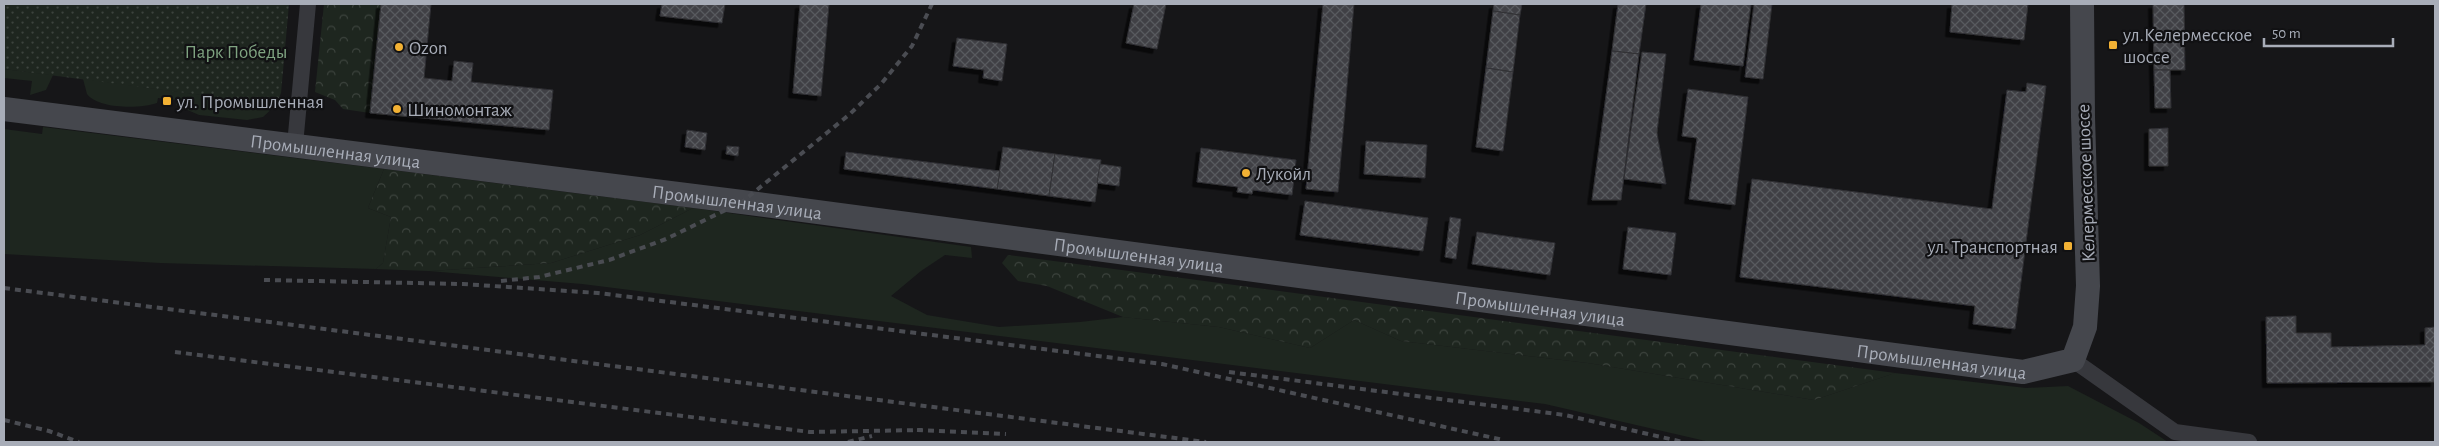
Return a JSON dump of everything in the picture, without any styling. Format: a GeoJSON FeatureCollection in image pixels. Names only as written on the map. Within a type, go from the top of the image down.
{"type":"FeatureCollection","features":[{"type":"Feature","properties":{"kind":"main road","name":"Келермесское шоссе"},"geometry":{"type":"LineString","coordinates":[[2073,360],[2085,327],[2088,286],[2082,117],[2082,4]]}},
{"type":"Feature","properties":{"kind":"main road","name":"Промышленная улица"},"geometry":{"type":"LineString","coordinates":[[4,109],[295,145],[2023,372],[2073,360]]}},
{"type":"Feature","properties":{"kind":"street"},"geometry":{"type":"LineString","coordinates":[[295,145],[308,4]]}},
{"type":"Feature","properties":{"kind":"street"},"geometry":{"type":"LineString","coordinates":[[2073,360],[2175,432],[2249,442]]}},
{"type":"Feature","properties":{"kind":"green space","name":"Парк Победы"},"geometry":{"type":"Polygon","coordinates":[[[4,4],[289,4],[281,93],[276,105],[4,69],[4,4]]]}},
{"type":"Feature","properties":{"kind":"green space"},"geometry":{"type":"Polygon","coordinates":[[[324,4],[381,4],[370,113],[343,109],[335,100],[315,92],[324,4]]]}},
{"type":"Feature","properties":{"kind":"green space"},"geometry":{"type":"Polygon","coordinates":[[[4,69],[53,75],[46,90],[30,95],[32,81],[4,78],[4,69]]]}},
{"type":"Feature","properties":{"kind":"green space"},"geometry":{"type":"Polygon","coordinates":[[[83,79],[276,105],[263,117],[247,120],[199,115],[176,105],[176,100],[158,98],[157,103],[150,105],[130,107],[110,105],[92,99],[87,94],[83,79]]]}},
{"type":"Feature","properties":{"kind":"green space"},"geometry":{"type":"Polygon","coordinates":[[[43,127],[384,169],[368,208],[391,217],[383,263],[376,269],[160,263],[4,254],[4,129],[42,134],[43,127]]]}},
{"type":"Feature","properties":{"kind":"green space"},"geometry":{"type":"Polygon","coordinates":[[[384,169],[693,208],[640,235],[551,263],[429,271],[376,269],[383,263],[391,217],[368,208],[384,169]]]}},
{"type":"Feature","properties":{"kind":"green space"},"geometry":{"type":"Polygon","coordinates":[[[693,208],[971,247],[972,258],[945,255],[921,271],[891,296],[927,315],[999,327],[1080,322],[1123,317],[1219,327],[1310,348],[1354,320],[1401,341],[1588,363],[1814,400],[1895,373],[2026,388],[2068,386],[2139,423],[2168,442],[1710,442],[1545,404],[582,284],[429,271],[551,263],[640,235],[693,208]]]}},
{"type":"Feature","properties":{"kind":"green space"},"geometry":{"type":"Polygon","coordinates":[[[1008,255],[1895,373],[1814,400],[1588,363],[1401,341],[1354,320],[1310,348],[1219,327],[1123,317],[1047,286],[1018,281],[1002,263],[1008,255]]]}},
{"type":"Feature","properties":{"kind":"building"},"geometry":{"type":"Polygon","coordinates":[[[381,4],[431,4],[424,78],[452,81],[454,61],[473,63],[471,82],[553,90],[549,130],[370,113],[381,4]]]}},
{"type":"Feature","properties":{"kind":"building"},"geometry":{"type":"Polygon","coordinates":[[[662,4],[725,4],[722,23],[660,16],[662,4]]]}},
{"type":"Feature","properties":{"kind":"building"},"geometry":{"type":"Polygon","coordinates":[[[800,4],[829,4],[821,96],[793,93],[800,4]]]}},
{"type":"Feature","properties":{"kind":"building"},"geometry":{"type":"Polygon","coordinates":[[[1134,4],[1166,4],[1157,49],[1126,43],[1134,4]]]}},
{"type":"Feature","properties":{"kind":"building"},"geometry":{"type":"Polygon","coordinates":[[[1323,4],[1354,4],[1338,192],[1306,189],[1323,4]]]}},
{"type":"Feature","properties":{"kind":"building"},"geometry":{"type":"Polygon","coordinates":[[[1494,4],[1522,4],[1520,15],[1493,11],[1494,4]]]}},
{"type":"Feature","properties":{"kind":"building"},"geometry":{"type":"Polygon","coordinates":[[[1618,4],[1646,4],[1639,54],[1612,51],[1618,4]]]}},
{"type":"Feature","properties":{"kind":"building"},"geometry":{"type":"Polygon","coordinates":[[[1701,4],[1751,4],[1743,66],[1694,60],[1701,4]]]}},
{"type":"Feature","properties":{"kind":"building"},"geometry":{"type":"Polygon","coordinates":[[[1754,4],[1772,4],[1763,79],[1745,77],[1754,4]]]}},
{"type":"Feature","properties":{"kind":"building"},"geometry":{"type":"Polygon","coordinates":[[[1952,4],[2028,4],[2024,40],[1950,32],[1952,4]]]}},
{"type":"Feature","properties":{"kind":"building"},"geometry":{"type":"Polygon","coordinates":[[[2153,4],[2184,4],[2185,70],[2154,70],[2153,4]]]}},
{"type":"Feature","properties":{"kind":"building"},"geometry":{"type":"Polygon","coordinates":[[[1493,11],[1520,15],[1513,72],[1486,68],[1493,11]]]}},
{"type":"Feature","properties":{"kind":"building"},"geometry":{"type":"Polygon","coordinates":[[[957,38],[1007,44],[1002,81],[983,78],[984,70],[953,66],[957,38]]]}},
{"type":"Feature","properties":{"kind":"building"},"geometry":{"type":"Polygon","coordinates":[[[1612,51],[1639,54],[1621,200],[1592,200],[1612,51]]]}},
{"type":"Feature","properties":{"kind":"building"},"geometry":{"type":"Polygon","coordinates":[[[1642,52],[1666,54],[1657,133],[1666,184],[1624,179],[1642,52]]]}},
{"type":"Feature","properties":{"kind":"building"},"geometry":{"type":"Polygon","coordinates":[[[1486,68],[1513,72],[1503,151],[1476,147],[1486,68]]]}},
{"type":"Feature","properties":{"kind":"building"},"geometry":{"type":"Polygon","coordinates":[[[2154,70],[2170,70],[2171,108],[2155,108],[2154,70]]]}},
{"type":"Feature","properties":{"kind":"building"},"geometry":{"type":"Polygon","coordinates":[[[2027,83],[2046,86],[2015,329],[1973,324],[1975,306],[1740,277],[1752,179],[1992,209],[2007,90],[2026,92],[2027,83]]]}},
{"type":"Feature","properties":{"kind":"building"},"geometry":{"type":"Polygon","coordinates":[[[1688,89],[1748,97],[1735,205],[1689,199],[1697,138],[1682,136],[1688,89]]]}},
{"type":"Feature","properties":{"kind":"building"},"geometry":{"type":"Polygon","coordinates":[[[2168,128],[2168,166],[2149,166],[2149,129],[2168,128]]]}},
{"type":"Feature","properties":{"kind":"building"},"geometry":{"type":"Polygon","coordinates":[[[687,130],[707,133],[705,150],[685,147],[687,130]]]}},
{"type":"Feature","properties":{"kind":"building"},"geometry":{"type":"Polygon","coordinates":[[[1366,141],[1427,145],[1425,178],[1364,174],[1366,141]]]}},
{"type":"Feature","properties":{"kind":"building"},"geometry":{"type":"Polygon","coordinates":[[[727,146],[739,147],[738,156],[726,154],[727,146]]]}},
{"type":"Feature","properties":{"kind":"building"},"geometry":{"type":"Polygon","coordinates":[[[1003,147],[1055,154],[1049,196],[997,189],[1003,147]]]}},
{"type":"Feature","properties":{"kind":"building","name":"Лукойл"},"geometry":{"type":"Polygon","coordinates":[[[1201,148],[1296,160],[1292,195],[1253,190],[1252,194],[1237,192],[1238,187],[1197,182],[1201,148]]]}},
{"type":"Feature","properties":{"kind":"building"},"geometry":{"type":"Polygon","coordinates":[[[846,152],[1000,171],[997,189],[844,169],[846,152]]]}},
{"type":"Feature","properties":{"kind":"building"},"geometry":{"type":"Polygon","coordinates":[[[1055,154],[1101,160],[1095,202],[1049,196],[1055,154]]]}},
{"type":"Feature","properties":{"kind":"building"},"geometry":{"type":"Polygon","coordinates":[[[1100,164],[1121,167],[1119,186],[1097,183],[1100,164]]]}},
{"type":"Feature","properties":{"kind":"building"},"geometry":{"type":"Polygon","coordinates":[[[1305,201],[1428,218],[1423,251],[1300,235],[1305,201]]]}},
{"type":"Feature","properties":{"kind":"building"},"geometry":{"type":"Polygon","coordinates":[[[1450,217],[1461,219],[1456,259],[1445,257],[1450,217]]]}},
{"type":"Feature","properties":{"kind":"building"},"geometry":{"type":"Polygon","coordinates":[[[1628,227],[1676,233],[1671,275],[1623,269],[1628,227]]]}},
{"type":"Feature","properties":{"kind":"building"},"geometry":{"type":"Polygon","coordinates":[[[1477,232],[1555,243],[1550,275],[1472,264],[1477,232]]]}},
{"type":"Feature","properties":{"kind":"building"},"geometry":{"type":"Polygon","coordinates":[[[2296,316],[2296,333],[2331,333],[2331,347],[2425,345],[2425,328],[2435,327],[2435,382],[2267,383],[2266,317],[2296,316]]]}},
{"type":"Feature","properties":{"kind":"railway"},"geometry":{"type":"LineString","coordinates":[[501,281],[539,277],[609,260],[666,239],[742,202],[850,114],[881,84],[912,46],[932,4]]}},
{"type":"Feature","properties":{"kind":"railway"},"geometry":{"type":"LineString","coordinates":[[264,280],[463,284],[598,293],[1162,364],[1503,440]]}},
{"type":"Feature","properties":{"kind":"railway"},"geometry":{"type":"LineString","coordinates":[[4,288],[1206,442]]}},
{"type":"Feature","properties":{"kind":"railway"},"geometry":{"type":"LineString","coordinates":[[175,352],[810,432],[922,430]]}},
{"type":"Feature","properties":{"kind":"railway"},"geometry":{"type":"LineString","coordinates":[[1229,372],[1565,415],[1683,442]]}},
{"type":"Feature","properties":{"kind":"railway"},"geometry":{"type":"LineString","coordinates":[[4,420],[49,431],[79,442]]}},
{"type":"Feature","properties":{"kind":"railway"},"geometry":{"type":"LineString","coordinates":[[917,430],[1006,434]]}},
{"type":"Feature","properties":{"kind":"railway"},"geometry":{"type":"LineString","coordinates":[[848,442],[872,436]]}},
{"type":"Feature","properties":{"kind":"place","name":"ул.Келермесское шоссе"},"geometry":{"type":"Point","coordinates":[2113,45]}},
{"type":"Feature","properties":{"kind":"place","name":"Ozon"},"geometry":{"type":"Point","coordinates":[399,47]}},
{"type":"Feature","properties":{"kind":"place","name":"ул. Промышленная"},"geometry":{"type":"Point","coordinates":[167,101]}},
{"type":"Feature","properties":{"kind":"place","name":"Шиномонтаж"},"geometry":{"type":"Point","coordinates":[397,109]}},
{"type":"Feature","properties":{"kind":"place","name":"Лукойл"},"geometry":{"type":"Point","coordinates":[1246,173]}},
{"type":"Feature","properties":{"kind":"place","name":"ул. Транспортная"},"geometry":{"type":"Point","coordinates":[2068,246]}}]}
